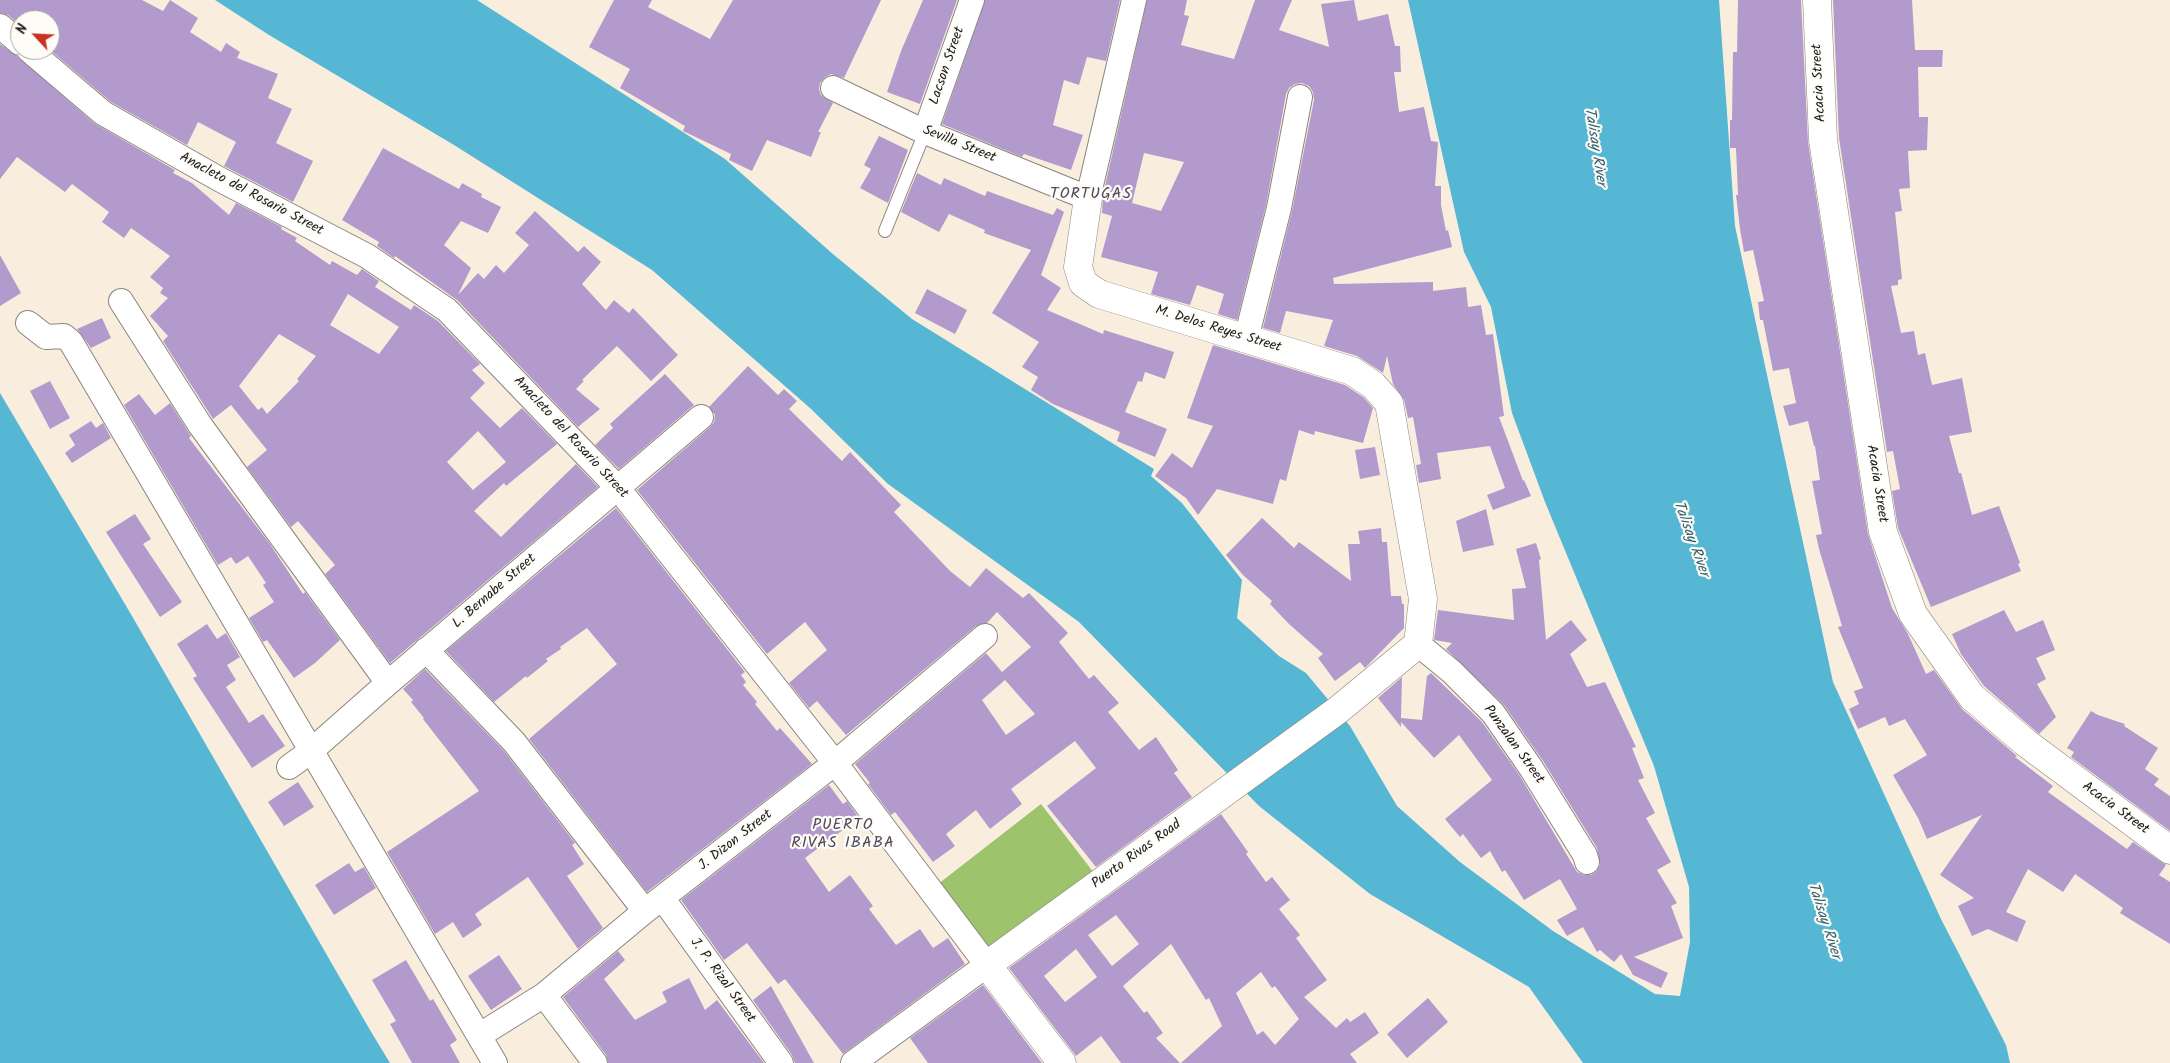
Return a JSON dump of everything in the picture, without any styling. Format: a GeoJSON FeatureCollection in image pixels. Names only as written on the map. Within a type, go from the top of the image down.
{"type":"FeatureCollection","features":[{"type":"Feature","properties":{"kind":"street","name":"Lacson Street"},"geometry":{"type":"LineString","coordinates":[[925,132],[972,0]]}},
{"type":"Feature","properties":{"kind":"street","name":"M. Delos Reyes Street"},"geometry":{"type":"LineString","coordinates":[[1134,0],[1088,198],[1078,267],[1083,283],[1099,294],[1352,372],[1373,385],[1389,403],[1423,599],[1418,644]]}},
{"type":"Feature","properties":{"kind":"street","name":"Acacia Street"},"geometry":{"type":"LineString","coordinates":[[1816,0],[1823,140],[1883,532],[1913,614],[1972,697],[2026,743],[2170,850]]}},
{"type":"Feature","properties":{"kind":"street"},"geometry":{"type":"LineString","coordinates":[[0,26],[10,34]]}},
{"type":"Feature","properties":{"kind":"street","name":"Anacleto del Rosario Street"},"geometry":{"type":"LineString","coordinates":[[40,60],[103,113],[219,179],[366,256],[448,310],[617,487],[835,763],[986,965]]}},
{"type":"Feature","properties":{"kind":"street","name":"Sevilla Street"},"geometry":{"type":"LineString","coordinates":[[833,88],[925,132],[1088,198]]}},
{"type":"Feature","properties":{"kind":"street"},"geometry":{"type":"LineString","coordinates":[[1246,339],[1279,208],[1300,97]]}},
{"type":"Feature","properties":{"kind":"street"},"geometry":{"type":"LineString","coordinates":[[121,301],[200,425],[388,683]]}},
{"type":"Feature","properties":{"kind":"street"},"geometry":{"type":"LineString","coordinates":[[28,323],[40,335],[46,337],[64,336],[71,342],[496,1063]]}},
{"type":"Feature","properties":{"kind":"street","name":"L. Bernabe Street"},"geometry":{"type":"LineString","coordinates":[[289,768],[701,417]]}},
{"type":"Feature","properties":{"kind":"street","name":"J. Dizon Street"},"geometry":{"type":"LineString","coordinates":[[480,1036],[544,995],[654,905],[835,763],[985,636]]}},
{"type":"Feature","properties":{"kind":"street","name":"Puerto Rivas Road"},"geometry":{"type":"LineString","coordinates":[[853,1063],[1338,710],[1418,644]]}},
{"type":"Feature","properties":{"kind":"street","name":"Punzalan Street"},"geometry":{"type":"LineString","coordinates":[[1418,644],[1452,672],[1493,713],[1531,768],[1585,855],[1587,862]]}},
{"type":"Feature","properties":{"kind":"street","name":"J. P. Rizal Street"},"geometry":{"type":"LineString","coordinates":[[426,650],[514,742],[654,905],[781,1063]]}},
{"type":"Feature","properties":{"kind":"street"},"geometry":{"type":"LineString","coordinates":[[986,965],[1062,1063]]}},
{"type":"Feature","properties":{"kind":"street"},"geometry":{"type":"LineString","coordinates":[[544,995],[595,1063]]}},
{"type":"Feature","properties":{"kind":"lane"},"geometry":{"type":"LineString","coordinates":[[884,231],[925,132]]}},
{"type":"Feature","properties":{"kind":"green space"},"geometry":{"type":"Polygon","coordinates":[[[1041,804],[1094,873],[986,957],[933,888],[1041,804]]]}},
{"type":"Feature","properties":{"kind":"water","name":"Talisay River"},"geometry":{"type":"Polygon","coordinates":[[[215,0],[477,0],[725,159],[834,255],[912,319],[1154,469],[1151,476],[1182,503],[1242,580],[1237,618],[1279,656],[1306,673],[1350,726],[1397,806],[1460,862],[1553,931],[1655,994],[1680,996],[1690,942],[1689,887],[1654,766],[1545,502],[1512,413],[1491,307],[1464,252],[1408,0],[1719,0],[1735,226],[1833,682],[1941,919],[2006,1045],[2010,1063],[1583,1063],[1529,987],[1370,894],[1259,806],[1079,622],[888,484],[810,408],[652,270],[454,145],[269,35],[215,0]]]}},
{"type":"Feature","properties":{"kind":"water"},"geometry":{"type":"Polygon","coordinates":[[[0,393],[132,616],[390,1063],[0,1063],[0,393]]]}},
{"type":"Feature","properties":{"kind":"building"},"geometry":{"type":"Polygon","coordinates":[[[0,0],[142,0],[163,11],[170,0],[198,18],[190,32],[221,52],[226,43],[240,52],[237,58],[278,74],[268,98],[292,109],[276,143],[313,161],[293,202],[224,166],[236,142],[198,122],[187,145],[111,102],[60,59],[60,10],[10,10],[10,17],[0,13],[0,0]]]}},
{"type":"Feature","properties":{"kind":"building"},"geometry":{"type":"Polygon","coordinates":[[[614,0],[652,0],[648,7],[710,39],[733,0],[881,0],[844,78],[831,74],[820,83],[821,95],[833,103],[818,132],[821,132],[811,157],[767,140],[752,171],[729,160],[731,154],[683,131],[685,126],[620,88],[630,69],[589,47],[614,0]]]}},
{"type":"Feature","properties":{"kind":"building"},"geometry":{"type":"Polygon","coordinates":[[[923,0],[957,0],[920,104],[887,92],[901,51],[923,0]]]}},
{"type":"Feature","properties":{"kind":"building"},"geometry":{"type":"Polygon","coordinates":[[[985,0],[1120,0],[1106,61],[1087,57],[1079,85],[1064,80],[1053,125],[1083,135],[1071,170],[1024,154],[1022,157],[942,124],[985,0]]]}},
{"type":"Feature","properties":{"kind":"building"},"geometry":{"type":"Polygon","coordinates":[[[1147,0],[1187,0],[1184,15],[1189,16],[1181,45],[1234,59],[1255,0],[1292,0],[1279,30],[1329,47],[1321,4],[1354,0],[1358,21],[1388,14],[1395,46],[1400,46],[1401,72],[1394,72],[1399,112],[1424,107],[1431,141],[1438,142],[1435,186],[1441,186],[1441,205],[1446,231],[1448,230],[1452,247],[1333,278],[1334,284],[1433,282],[1433,291],[1466,287],[1468,307],[1481,305],[1486,335],[1493,334],[1504,416],[1499,417],[1523,481],[1531,496],[1493,510],[1487,495],[1505,488],[1490,446],[1437,453],[1441,479],[1419,483],[1416,465],[1421,464],[1413,417],[1408,418],[1404,400],[1393,384],[1387,356],[1383,373],[1357,356],[1324,346],[1333,320],[1286,311],[1280,333],[1263,328],[1292,211],[1314,100],[1313,92],[1309,86],[1302,83],[1295,84],[1289,88],[1286,94],[1266,205],[1237,320],[1218,314],[1224,294],[1197,285],[1190,305],[1151,294],[1158,272],[1101,257],[1112,216],[1102,213],[1103,195],[1147,0]],[[1144,153],[1132,203],[1161,211],[1184,162],[1144,153]]]}},
{"type":"Feature","properties":{"kind":"building"},"geometry":{"type":"Polygon","coordinates":[[[1738,0],[1801,0],[1808,142],[1868,534],[1892,608],[1908,634],[1926,674],[1934,670],[1962,709],[2017,756],[2015,757],[2053,786],[2048,792],[2127,849],[2133,842],[2166,865],[2159,875],[2170,882],[2170,944],[2120,913],[2123,908],[2075,874],[2063,892],[2028,869],[2006,912],[2026,921],[2017,942],[1988,929],[1972,936],[1958,906],[1974,898],[1940,875],[1982,815],[1927,839],[1918,818],[1893,775],[1927,755],[1905,719],[1889,726],[1885,717],[1858,729],[1849,709],[1859,704],[1854,691],[1863,688],[1838,627],[1842,626],[1816,535],[1822,534],[1812,481],[1820,480],[1815,446],[1808,421],[1789,426],[1783,406],[1796,403],[1789,368],[1773,371],[1763,320],[1760,320],[1758,302],[1764,301],[1753,250],[1744,252],[1740,229],[1736,195],[1738,195],[1736,148],[1730,148],[1733,52],[1737,52],[1738,0]]]}},
{"type":"Feature","properties":{"kind":"building"},"geometry":{"type":"Polygon","coordinates":[[[1833,0],[1912,0],[1915,50],[1943,50],[1942,67],[1918,67],[1919,117],[1928,117],[1927,150],[1908,151],[1910,188],[1899,189],[1902,211],[1895,212],[1902,279],[1898,280],[1898,285],[1891,286],[1901,333],[1914,331],[1918,355],[1925,353],[1932,385],[1962,378],[1972,432],[1949,436],[1959,473],[1961,473],[1972,515],[1999,506],[2020,563],[2018,564],[2021,571],[1931,607],[1898,528],[1892,491],[1900,489],[1893,451],[1887,452],[1839,138],[1833,0]]]}},
{"type":"Feature","properties":{"kind":"building"},"geometry":{"type":"Polygon","coordinates":[[[0,44],[10,51],[10,60],[22,60],[94,123],[175,170],[173,173],[192,183],[229,215],[236,203],[282,227],[281,229],[297,238],[295,241],[330,265],[332,261],[357,275],[362,269],[379,281],[375,287],[411,310],[414,305],[438,321],[480,364],[472,370],[485,383],[470,398],[500,428],[522,408],[557,444],[506,486],[504,483],[474,511],[501,537],[576,464],[598,487],[390,663],[325,574],[335,565],[298,521],[291,527],[247,467],[267,450],[231,405],[213,419],[163,341],[168,336],[150,316],[168,298],[160,293],[163,288],[150,277],[170,256],[131,228],[124,238],[102,222],[109,212],[72,184],[65,192],[17,157],[0,179],[0,44]],[[348,294],[330,325],[379,354],[399,327],[348,294]],[[279,334],[239,386],[258,410],[262,407],[267,414],[299,381],[297,379],[316,356],[279,334]],[[478,431],[447,462],[473,490],[506,462],[478,431]]]}},
{"type":"Feature","properties":{"kind":"building"},"geometry":{"type":"Polygon","coordinates":[[[879,136],[908,150],[888,203],[860,188],[871,169],[864,165],[879,136]]]}},
{"type":"Feature","properties":{"kind":"building"},"geometry":{"type":"Polygon","coordinates":[[[383,148],[459,189],[462,183],[482,194],[481,197],[501,207],[488,233],[461,221],[444,245],[471,268],[458,295],[478,273],[484,279],[496,265],[504,273],[529,245],[515,233],[535,211],[578,252],[584,246],[601,262],[582,284],[606,310],[614,300],[629,313],[633,308],[678,355],[651,381],[617,346],[582,380],[584,381],[576,389],[600,409],[578,427],[457,300],[395,256],[394,258],[377,246],[379,242],[342,220],[383,148]]]}},
{"type":"Feature","properties":{"kind":"building"},"geometry":{"type":"Polygon","coordinates":[[[917,173],[941,185],[944,178],[985,196],[987,191],[1053,215],[1057,208],[1064,212],[1041,275],[1061,288],[1047,310],[1103,334],[1104,330],[1174,352],[1165,379],[1145,372],[1142,382],[1138,381],[1125,412],[1167,429],[1155,457],[1117,441],[1120,432],[1053,404],[1031,390],[1038,377],[1022,367],[1039,342],[992,313],[1031,250],[984,233],[985,230],[949,214],[939,232],[901,212],[917,173]]]}},
{"type":"Feature","properties":{"kind":"building"},"geometry":{"type":"Polygon","coordinates":[[[0,255],[21,293],[0,306],[0,255]]]}},
{"type":"Feature","properties":{"kind":"building"},"geometry":{"type":"Polygon","coordinates":[[[927,289],[967,310],[955,334],[915,313],[927,289]]]}},
{"type":"Feature","properties":{"kind":"building"},"geometry":{"type":"Polygon","coordinates":[[[102,318],[111,338],[91,348],[77,329],[102,318]]]}},
{"type":"Feature","properties":{"kind":"building"},"geometry":{"type":"Polygon","coordinates":[[[1213,345],[1345,385],[1363,397],[1373,408],[1363,443],[1315,431],[1314,435],[1299,430],[1286,481],[1280,479],[1273,504],[1217,489],[1198,515],[1186,498],[1155,476],[1172,453],[1192,468],[1213,426],[1187,418],[1213,345]]]}},
{"type":"Feature","properties":{"kind":"building"},"geometry":{"type":"Polygon","coordinates":[[[748,366],[778,395],[784,389],[797,401],[789,409],[842,461],[850,452],[901,505],[894,512],[950,571],[970,587],[986,568],[1023,598],[1029,593],[1068,633],[1059,642],[1089,679],[1094,675],[1119,703],[1108,712],[1139,750],[1156,737],[1178,770],[1174,773],[1192,797],[1096,867],[1047,806],[1096,768],[1075,741],[1011,789],[1022,804],[990,829],[976,810],[946,834],[955,846],[933,862],[895,812],[891,815],[855,764],[986,653],[1002,672],[1031,647],[997,612],[987,623],[976,626],[846,735],[817,701],[809,708],[789,683],[827,650],[805,622],[767,654],[637,490],[710,427],[714,422],[715,415],[709,407],[748,366]],[[1005,680],[982,700],[1006,735],[1035,714],[1005,680]]]}},
{"type":"Feature","properties":{"kind":"building"},"geometry":{"type":"Polygon","coordinates":[[[665,374],[694,405],[619,469],[595,445],[613,428],[610,424],[665,374]]]}},
{"type":"Feature","properties":{"kind":"building"},"geometry":{"type":"Polygon","coordinates":[[[50,381],[70,418],[50,429],[30,391],[50,381]]]}},
{"type":"Feature","properties":{"kind":"building"},"geometry":{"type":"Polygon","coordinates":[[[139,394],[155,415],[170,403],[191,436],[189,438],[270,544],[303,594],[305,592],[340,640],[315,663],[294,678],[267,640],[263,642],[249,618],[274,602],[263,585],[266,583],[248,556],[236,564],[231,557],[218,565],[124,405],[139,394]]]}},
{"type":"Feature","properties":{"kind":"building"},"geometry":{"type":"Polygon","coordinates":[[[91,421],[96,428],[103,423],[111,438],[72,463],[65,453],[75,445],[69,435],[91,421]]]}},
{"type":"Feature","properties":{"kind":"building"},"geometry":{"type":"Polygon","coordinates":[[[1375,447],[1380,475],[1360,479],[1355,450],[1375,447]]]}},
{"type":"Feature","properties":{"kind":"building"},"geometry":{"type":"Polygon","coordinates":[[[616,508],[745,672],[741,675],[746,682],[743,685],[757,702],[755,704],[777,731],[780,728],[812,764],[647,892],[529,739],[617,664],[587,628],[560,647],[561,649],[546,659],[548,661],[494,702],[446,651],[616,508]]]}},
{"type":"Feature","properties":{"kind":"building"},"geometry":{"type":"Polygon","coordinates":[[[1486,509],[1494,545],[1463,552],[1456,521],[1486,509]]]}},
{"type":"Feature","properties":{"kind":"building"},"geometry":{"type":"Polygon","coordinates":[[[135,514],[151,539],[143,544],[182,602],[160,617],[106,532],[135,514]]]}},
{"type":"Feature","properties":{"kind":"building"},"geometry":{"type":"Polygon","coordinates":[[[1262,518],[1294,548],[1299,542],[1351,581],[1348,544],[1360,544],[1358,531],[1381,528],[1382,542],[1387,542],[1391,596],[1401,596],[1402,604],[1404,604],[1404,628],[1365,668],[1360,662],[1335,681],[1318,658],[1323,654],[1289,624],[1270,604],[1272,601],[1243,575],[1226,555],[1262,518]]]}},
{"type":"Feature","properties":{"kind":"building"},"geometry":{"type":"Polygon","coordinates":[[[1536,543],[1541,559],[1539,560],[1546,640],[1571,620],[1587,640],[1570,654],[1587,687],[1605,682],[1636,747],[1632,748],[1644,778],[1638,780],[1655,813],[1646,818],[1671,862],[1657,870],[1677,903],[1671,906],[1683,938],[1634,957],[1668,973],[1661,988],[1633,975],[1621,954],[1614,962],[1600,950],[1597,952],[1583,927],[1567,936],[1557,920],[1577,909],[1560,879],[1524,900],[1505,870],[1502,872],[1490,851],[1481,858],[1463,834],[1460,837],[1445,819],[1492,780],[1459,735],[1434,758],[1401,722],[1401,727],[1378,698],[1402,677],[1401,718],[1422,720],[1427,676],[1431,673],[1482,722],[1520,776],[1577,872],[1591,875],[1596,872],[1600,865],[1597,848],[1543,761],[1504,705],[1446,649],[1452,643],[1434,640],[1438,610],[1514,620],[1512,589],[1526,588],[1516,549],[1536,543]]]}},
{"type":"Feature","properties":{"kind":"building"},"geometry":{"type":"Polygon","coordinates":[[[2004,610],[2016,632],[2043,620],[2055,650],[2036,658],[2046,679],[2037,684],[2056,717],[2039,734],[1984,686],[1961,654],[1952,634],[2004,610]]]}},
{"type":"Feature","properties":{"kind":"building"},"geometry":{"type":"Polygon","coordinates":[[[207,624],[217,639],[226,633],[240,657],[227,665],[236,680],[226,687],[249,723],[263,714],[285,746],[252,768],[193,678],[197,676],[177,644],[207,624]]]}},
{"type":"Feature","properties":{"kind":"building"},"geometry":{"type":"Polygon","coordinates":[[[425,669],[504,751],[575,843],[572,845],[584,864],[567,876],[603,928],[578,949],[528,877],[475,914],[482,925],[463,938],[453,922],[435,934],[387,852],[479,791],[423,719],[411,702],[413,700],[403,689],[425,669]]]}},
{"type":"Feature","properties":{"kind":"building"},"geometry":{"type":"Polygon","coordinates":[[[2091,711],[2125,724],[2124,726],[2158,748],[2145,769],[2159,779],[2154,785],[2170,796],[2170,831],[2071,757],[2074,752],[2067,748],[2091,711]]]}},
{"type":"Feature","properties":{"kind":"building"},"geometry":{"type":"Polygon","coordinates":[[[298,782],[314,807],[284,826],[268,802],[298,782]]]}},
{"type":"Feature","properties":{"kind":"building"},"geometry":{"type":"Polygon","coordinates":[[[829,785],[843,804],[847,801],[859,818],[805,858],[829,892],[850,875],[873,906],[869,909],[896,945],[920,929],[933,948],[948,938],[965,964],[843,1054],[785,979],[778,984],[747,943],[724,960],[681,900],[829,785]]]}},
{"type":"Feature","properties":{"kind":"building"},"geometry":{"type":"Polygon","coordinates":[[[1221,814],[1248,852],[1246,854],[1266,882],[1272,877],[1290,900],[1279,909],[1300,935],[1296,938],[1327,980],[1304,997],[1336,1028],[1347,1018],[1350,1022],[1365,1012],[1379,1033],[1350,1054],[1357,1063],[1181,1063],[1222,1026],[1209,998],[1206,1000],[1171,944],[1123,986],[1144,1013],[1147,1011],[1163,1033],[1156,1038],[1180,1063],[1121,1063],[1101,1036],[1076,1056],[1009,968],[1221,814]],[[1116,915],[1088,935],[1112,966],[1139,944],[1116,915]],[[1076,949],[1044,976],[1065,1002],[1097,977],[1076,949]],[[1261,972],[1236,993],[1257,1035],[1263,1031],[1275,1045],[1299,1019],[1275,986],[1272,988],[1261,972]]]}},
{"type":"Feature","properties":{"kind":"building"},"geometry":{"type":"Polygon","coordinates":[[[349,863],[355,872],[364,867],[376,888],[334,915],[315,885],[349,863]]]}},
{"type":"Feature","properties":{"kind":"building"},"geometry":{"type":"Polygon","coordinates":[[[618,951],[625,960],[604,979],[635,1020],[667,1002],[662,992],[689,978],[705,1010],[717,1000],[764,1063],[608,1063],[606,1055],[563,997],[618,951]]]}},
{"type":"Feature","properties":{"kind":"building"},"geometry":{"type":"Polygon","coordinates":[[[499,955],[522,989],[491,1010],[468,976],[499,955]]]}},
{"type":"Feature","properties":{"kind":"building"},"geometry":{"type":"Polygon","coordinates":[[[406,960],[430,1001],[433,999],[457,1040],[450,1045],[460,1063],[412,1063],[390,1024],[396,1021],[372,980],[406,960]]]}},
{"type":"Feature","properties":{"kind":"building"},"geometry":{"type":"Polygon","coordinates":[[[983,985],[1042,1063],[928,1063],[910,1038],[983,985]]]}},
{"type":"Feature","properties":{"kind":"building"},"geometry":{"type":"Polygon","coordinates":[[[771,986],[814,1063],[795,1063],[792,1055],[753,1000],[771,986]]]}},
{"type":"Feature","properties":{"kind":"building"},"geometry":{"type":"Polygon","coordinates":[[[1428,998],[1448,1022],[1407,1058],[1387,1034],[1428,998]]]}},
{"type":"Feature","properties":{"kind":"district","name":"TORTUGAS"},"geometry":{"type":"Point","coordinates":[1091,195]}},
{"type":"Feature","properties":{"kind":"district","name":"PUERTO RIVAS IBABA"},"geometry":{"type":"Point","coordinates":[843,835]}}]}
